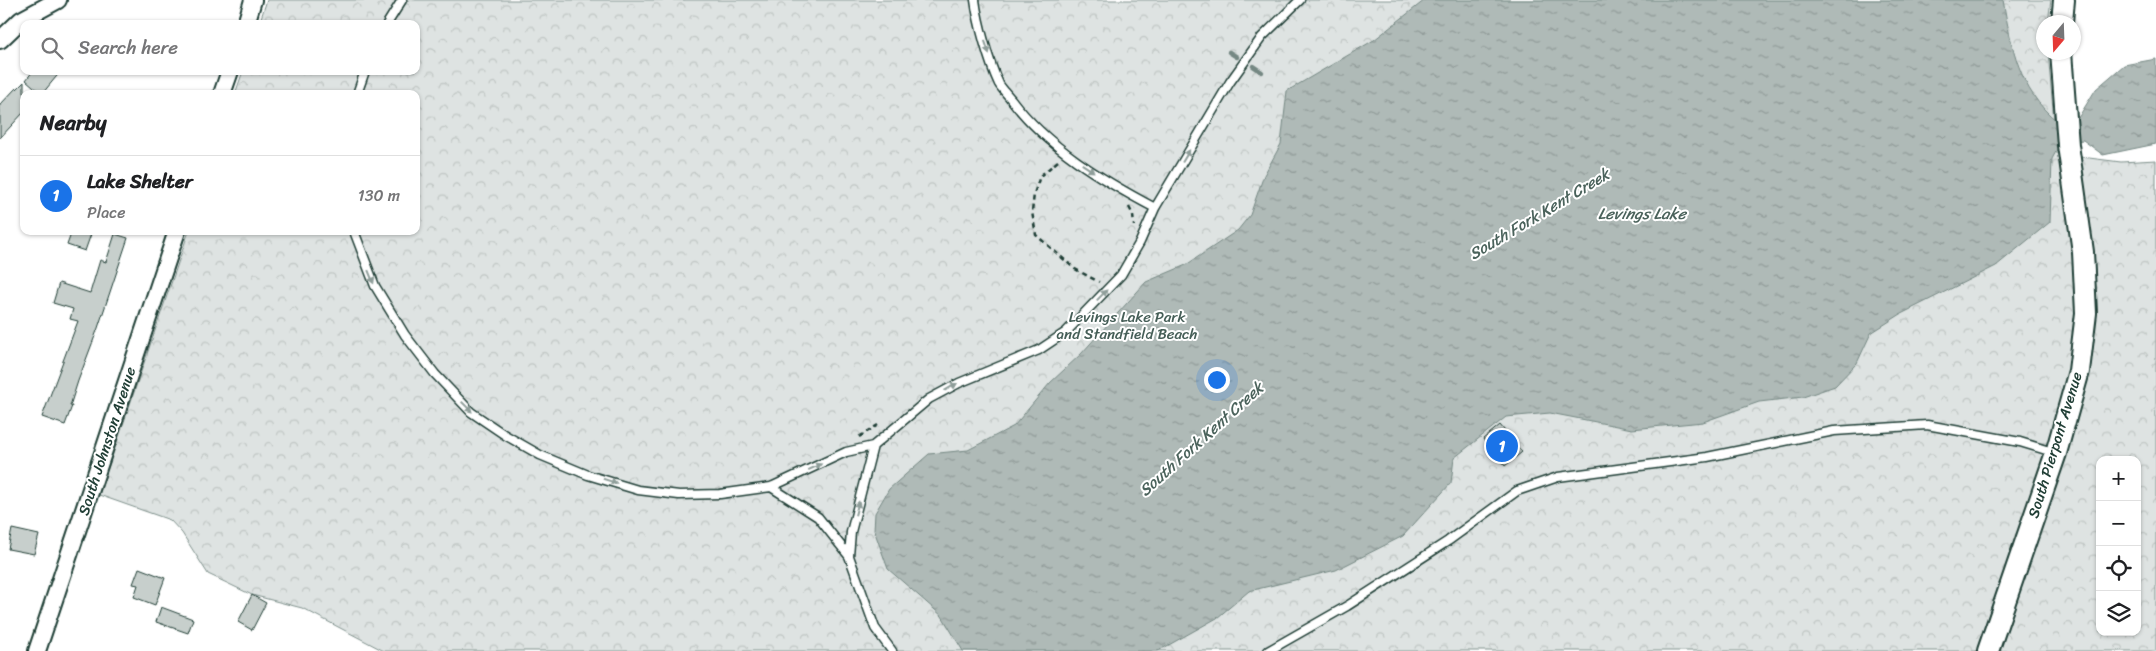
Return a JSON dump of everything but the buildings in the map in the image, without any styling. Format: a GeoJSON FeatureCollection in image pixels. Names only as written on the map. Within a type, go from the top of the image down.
{"type":"FeatureCollection","features":[{"type":"Feature","properties":{"kind":"street"},"geometry":{"type":"LineString","coordinates":[[21,20],[58,0]]}},
{"type":"Feature","properties":{"kind":"street"},"geometry":{"type":"LineString","coordinates":[[247,20],[252,0]]}},
{"type":"Feature","properties":{"kind":"street"},"geometry":{"type":"LineString","coordinates":[[2063,15],[2064,0]]}},
{"type":"Feature","properties":{"kind":"street"},"geometry":{"type":"LineString","coordinates":[[0,40],[20,21]]}},
{"type":"Feature","properties":{"kind":"street","name":"South Pierpont Avenue"},"geometry":{"type":"LineString","coordinates":[[1988,651],[2056,453],[2079,371],[2086,313],[2083,252],[2068,145],[2062,60]]}},
{"type":"Feature","properties":{"kind":"street"},"geometry":{"type":"LineString","coordinates":[[223,90],[229,75]]}},
{"type":"Feature","properties":{"kind":"street","name":"South Johnston Avenue"},"geometry":{"type":"LineString","coordinates":[[38,651],[176,235]]}},
{"type":"Feature","properties":{"kind":"lane"},"geometry":{"type":"LineString","coordinates":[[390,20],[402,0]]}},
{"type":"Feature","properties":{"kind":"lane"},"geometry":{"type":"LineString","coordinates":[[975,0],[978,21],[999,84],[1023,115],[1063,151],[1117,188],[1155,208]]}},
{"type":"Feature","properties":{"kind":"lane"},"geometry":{"type":"LineString","coordinates":[[356,235],[375,286],[405,336],[435,374],[472,412],[505,435],[540,455],[588,475],[638,490],[679,495],[720,494],[771,487],[846,452],[873,446],[929,400],[959,382],[1039,350],[1066,332],[1120,275],[1140,242],[1155,208],[1230,82],[1262,36],[1300,0]]}},
{"type":"Feature","properties":{"kind":"lane"},"geometry":{"type":"LineString","coordinates":[[358,90],[364,75]]}},
{"type":"Feature","properties":{"kind":"lane"},"geometry":{"type":"LineString","coordinates":[[1268,651],[1347,606],[1425,556],[1517,491],[1558,476],[1707,457],[1834,431],[1927,425],[2020,442],[2056,453]]}},
{"type":"Feature","properties":{"kind":"lane"},"geometry":{"type":"LineString","coordinates":[[849,556],[851,532],[873,446]]}},
{"type":"Feature","properties":{"kind":"lane"},"geometry":{"type":"LineString","coordinates":[[771,487],[818,517],[849,556],[875,628],[892,651]]}},
{"type":"Feature","properties":{"kind":"path"},"geometry":{"type":"LineString","coordinates":[[1062,158],[1040,176],[1034,194],[1032,212],[1036,235],[1075,269],[1102,284],[1107,290]]}},
{"type":"Feature","properties":{"kind":"path"},"geometry":{"type":"LineString","coordinates":[[1127,203],[1133,215],[1134,227]]}},
{"type":"Feature","properties":{"kind":"path"},"geometry":{"type":"LineString","coordinates":[[859,437],[884,422]]}},
{"type":"Feature","properties":{"kind":"green space","name":"Levings Lake Park and Standfield Beach"},"geometry":{"type":"Polygon","coordinates":[[[267,0],[2051,0],[2049,15],[2036,15],[2036,60],[2049,60],[2057,154],[2121,162],[2156,160],[2156,651],[384,651],[302,608],[252,595],[208,574],[182,533],[170,520],[99,495],[188,235],[420,235],[420,90],[236,90],[242,75],[420,75],[420,20],[260,20],[267,0]]]}},
{"type":"Feature","properties":{"kind":"water","name":"Levings Lake"},"geometry":{"type":"Polygon","coordinates":[[[1425,0],[2003,0],[2009,34],[2025,81],[2044,109],[2057,121],[2078,118],[2096,89],[2124,65],[2156,59],[2156,144],[2103,155],[2083,140],[2061,142],[2052,159],[2050,222],[1996,266],[1901,314],[1871,333],[1857,363],[1835,386],[1803,397],[1759,402],[1703,422],[1632,429],[1550,413],[1506,417],[1454,458],[1451,483],[1403,536],[1336,570],[1249,591],[1217,618],[1158,651],[963,651],[942,616],[888,569],[874,530],[875,513],[889,489],[929,454],[968,450],[1014,426],[1050,383],[1081,354],[1146,282],[1186,265],[1238,230],[1250,215],[1264,175],[1281,144],[1287,91],[1374,40],[1425,0]]]}},
{"type":"Feature","properties":{"kind":"waterway"},"geometry":{"type":"LineString","coordinates":[[1229,52],[1237,57]]}},
{"type":"Feature","properties":{"kind":"waterway"},"geometry":{"type":"LineString","coordinates":[[1253,66],[1262,72]]}},
{"type":"Feature","properties":{"kind":"place","name":"Lake Shelter"},"geometry":{"type":"Point","coordinates":[1502,446]}},
{"type":"Feature","properties":{"kind":"water label","name":"South Fork Kent Creek"},"geometry":{"type":"Point","coordinates":[1539,214]}},
{"type":"Feature","properties":{"kind":"water label","name":"South Fork Kent Creek"},"geometry":{"type":"Point","coordinates":[1201,439]}}]}
